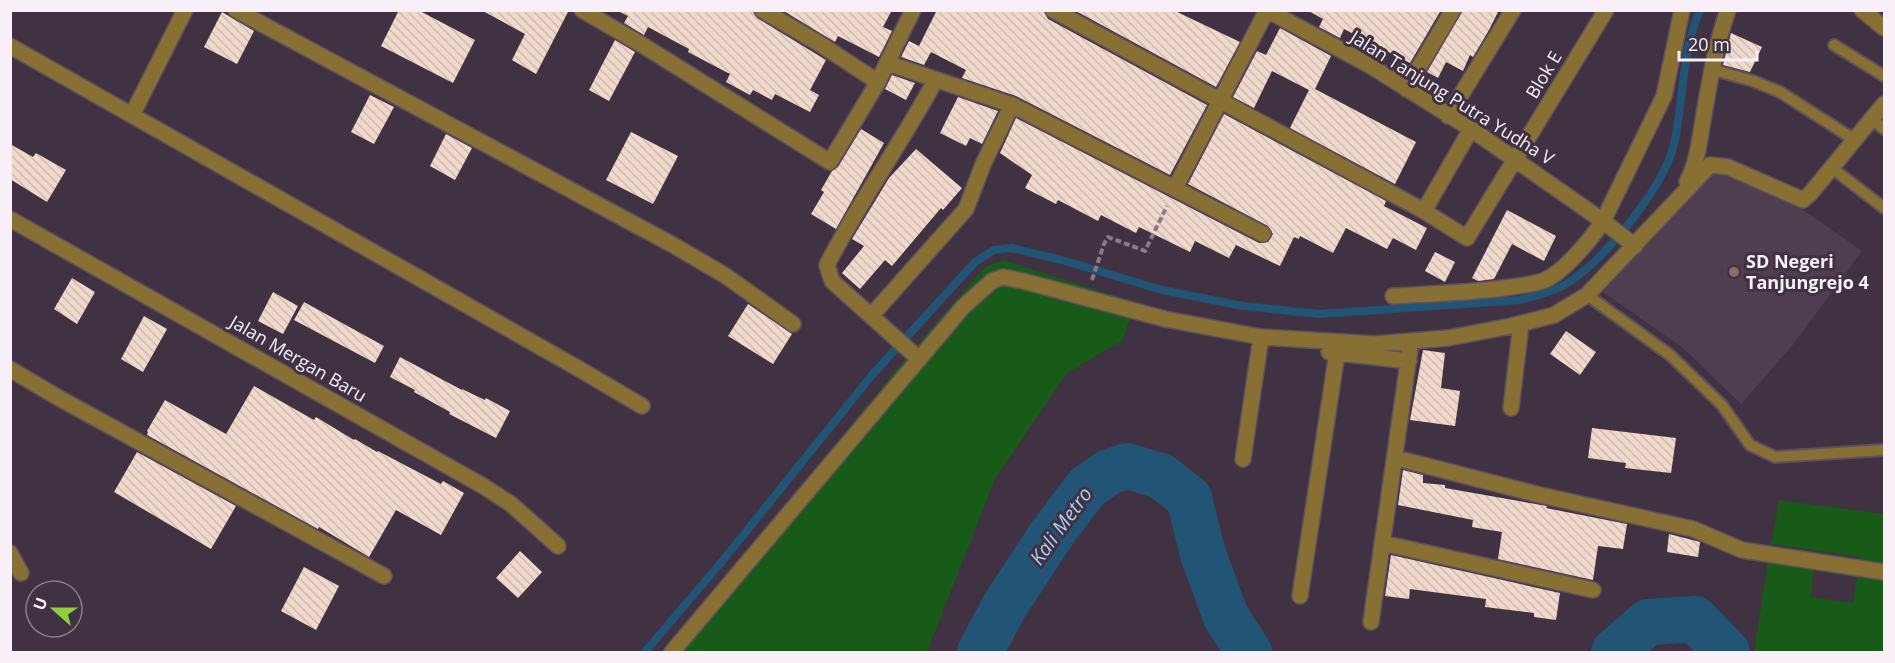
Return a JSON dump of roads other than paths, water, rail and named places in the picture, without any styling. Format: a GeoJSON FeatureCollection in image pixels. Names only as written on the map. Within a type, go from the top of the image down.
{"type":"FeatureCollection","features":[{"type":"Feature","properties":{"kind":"street"},"geometry":{"type":"LineString","coordinates":[[132,116],[185,10]]}},
{"type":"Feature","properties":{"kind":"street"},"geometry":{"type":"LineString","coordinates":[[236,10],[673,245],[726,276],[793,324]]}},
{"type":"Feature","properties":{"kind":"street"},"geometry":{"type":"LineString","coordinates":[[582,10],[830,162],[878,82],[913,10]]}},
{"type":"Feature","properties":{"kind":"street"},"geometry":{"type":"LineString","coordinates":[[762,10],[878,82]]}},
{"type":"Feature","properties":{"kind":"street"},"geometry":{"type":"LineString","coordinates":[[1053,10],[1424,211],[1471,129]]}},
{"type":"Feature","properties":{"kind":"street"},"geometry":{"type":"LineString","coordinates":[[1175,189],[1267,10]]}},
{"type":"Feature","properties":{"kind":"street","name":"Jalan Tanjung Putra Yudha V"},"geometry":{"type":"LineString","coordinates":[[1267,10],[1369,65],[1471,129],[1632,244]]}},
{"type":"Feature","properties":{"kind":"street"},"geometry":{"type":"LineString","coordinates":[[1406,89],[1453,10]]}},
{"type":"Feature","properties":{"kind":"street"},"geometry":{"type":"LineString","coordinates":[[1448,116],[1513,10]]}},
{"type":"Feature","properties":{"kind":"street","name":"Blok E"},"geometry":{"type":"LineString","coordinates":[[1424,211],[1467,238],[1606,10]]}},
{"type":"Feature","properties":{"kind":"street"},"geometry":{"type":"LineString","coordinates":[[1393,296],[1475,292],[1546,279],[1573,258],[1595,233],[1607,224],[1664,96],[1682,10]]}},
{"type":"Feature","properties":{"kind":"street"},"geometry":{"type":"LineString","coordinates":[[1679,198],[1697,156],[1711,72],[1728,10]]}},
{"type":"Feature","properties":{"kind":"street"},"geometry":{"type":"LineString","coordinates":[[1862,10],[1884,28]]}},
{"type":"Feature","properties":{"kind":"street"},"geometry":{"type":"LineString","coordinates":[[10,46],[642,406]]}},
{"type":"Feature","properties":{"kind":"street"},"geometry":{"type":"LineString","coordinates":[[887,63],[1012,105],[1263,234]]}},
{"type":"Feature","properties":{"kind":"street"},"geometry":{"type":"LineString","coordinates":[[915,355],[832,281],[826,266],[935,81]]}},
{"type":"Feature","properties":{"kind":"street"},"geometry":{"type":"LineString","coordinates":[[1261,341],[1375,344],[1411,342],[1448,338],[1554,315],[1587,295],[1632,244],[1710,165],[1728,167],[1803,200],[1884,104]]}},
{"type":"Feature","properties":{"kind":"street"},"geometry":{"type":"LineString","coordinates":[[871,316],[966,209],[984,162],[1012,105]]}},
{"type":"Feature","properties":{"kind":"street","name":"Jalan Mergan Baru"},"geometry":{"type":"LineString","coordinates":[[10,219],[483,486],[512,504],[558,546]]}},
{"type":"Feature","properties":{"kind":"street"},"geometry":{"type":"LineString","coordinates":[[672,652],[915,355],[992,281],[1003,277],[1261,341],[1409,361]]}},
{"type":"Feature","properties":{"kind":"street"},"geometry":{"type":"LineString","coordinates":[[1511,408],[1521,324]]}},
{"type":"Feature","properties":{"kind":"street"},"geometry":{"type":"LineString","coordinates":[[1244,459],[1261,341]]}},
{"type":"Feature","properties":{"kind":"street"},"geometry":{"type":"LineString","coordinates":[[1371,622],[1411,342]]}},
{"type":"Feature","properties":{"kind":"street"},"geometry":{"type":"LineString","coordinates":[[1300,596],[1337,353]]}},
{"type":"Feature","properties":{"kind":"street"},"geometry":{"type":"LineString","coordinates":[[10,369],[384,576]]}},
{"type":"Feature","properties":{"kind":"street"},"geometry":{"type":"LineString","coordinates":[[1396,458],[1540,495],[1693,530],[1742,550],[1884,572]]}},
{"type":"Feature","properties":{"kind":"street"},"geometry":{"type":"LineString","coordinates":[[1382,543],[1593,590]]}},
{"type":"Feature","properties":{"kind":"street"},"geometry":{"type":"LineString","coordinates":[[10,553],[21,573]]}},
{"type":"Feature","properties":{"kind":"lane"},"geometry":{"type":"LineString","coordinates":[[1834,45],[1884,76]]}},
{"type":"Feature","properties":{"kind":"lane"},"geometry":{"type":"LineString","coordinates":[[1720,72],[1753,81],[1780,92],[1855,140]]}},
{"type":"Feature","properties":{"kind":"lane"},"geometry":{"type":"LineString","coordinates":[[1872,119],[1884,129]]}},
{"type":"Feature","properties":{"kind":"lane"},"geometry":{"type":"LineString","coordinates":[[1832,168],[1884,208]]}},
{"type":"Feature","properties":{"kind":"lane"},"geometry":{"type":"LineString","coordinates":[[1587,295],[1670,356],[1722,405],[1750,445],[1775,457],[1884,450]]}},
{"type":"Feature","properties":{"kind":"waterway"},"geometry":{"type":"LineString","coordinates":[[645,652],[724,559],[872,375],[975,262],[994,250],[1011,248],[1062,260],[1162,290],[1243,306],[1320,314],[1520,300],[1563,286],[1589,267],[1619,235],[1648,198],[1669,161],[1677,127],[1689,43],[1700,10]]}},
{"type":"Feature","properties":{"kind":"waterway","name":"Kali Metro"},"geometry":{"type":"LineString","coordinates":[[980,652],[1005,605],[1053,532],[1087,487],[1109,472],[1127,466],[1161,476],[1189,498],[1203,554],[1226,617],[1249,652]]}},
{"type":"Feature","properties":{"kind":"waterway","name":"Kali Metro"},"geometry":{"type":"LineString","coordinates":[[1614,652],[1648,622],[1695,619],[1727,652]]}},
{"type":"Feature","properties":{"kind":"place","name":"SD Negeri Tanjungrejo 4"},"geometry":{"type":"Point","coordinates":[1734,272]}}]}
